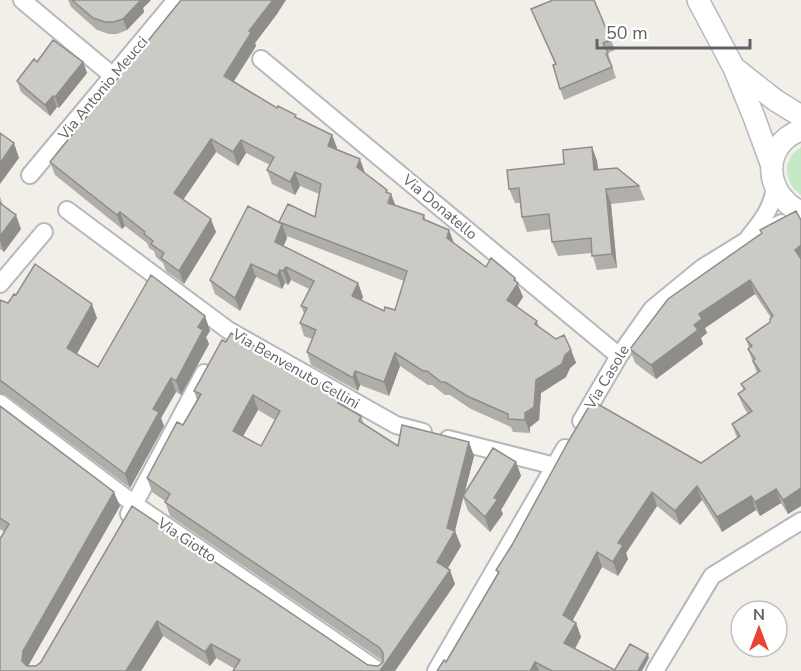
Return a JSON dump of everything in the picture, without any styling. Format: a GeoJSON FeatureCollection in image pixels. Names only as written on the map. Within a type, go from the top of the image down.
{"type":"FeatureCollection","features":[{"type":"Feature","properties":{"kind":"street"},"geometry":{"type":"LineString","coordinates":[[22,0],[113,76]]}},
{"type":"Feature","properties":{"kind":"street","name":"Via Antonio Meucci"},"geometry":{"type":"LineString","coordinates":[[30,175],[176,0]]}},
{"type":"Feature","properties":{"kind":"street"},"geometry":{"type":"LineString","coordinates":[[698,0],[734,68],[772,166],[775,188],[782,199],[801,212]]}},
{"type":"Feature","properties":{"kind":"street","name":"Via Donatello"},"geometry":{"type":"LineString","coordinates":[[261,58],[619,356]]}},
{"type":"Feature","properties":{"kind":"street"},"geometry":{"type":"LineString","coordinates":[[734,68],[775,100],[801,116]]}},
{"type":"Feature","properties":{"kind":"street"},"geometry":{"type":"LineString","coordinates":[[772,166],[780,145],[788,137],[801,130]]}},
{"type":"Feature","properties":{"kind":"street","name":"Via Casole"},"geometry":{"type":"LineString","coordinates":[[744,242],[762,221],[773,203],[775,188]]}},
{"type":"Feature","properties":{"kind":"street","name":"Via Benvenuto Cellini"},"geometry":{"type":"LineString","coordinates":[[67,210],[225,335],[396,425],[555,466]]}},
{"type":"Feature","properties":{"kind":"street","name":"Via Casole"},"geometry":{"type":"LineString","coordinates":[[436,671],[619,356],[652,309],[702,268],[744,242],[801,212]]}},
{"type":"Feature","properties":{"kind":"street"},"geometry":{"type":"LineString","coordinates":[[2,276],[44,232]]}},
{"type":"Feature","properties":{"kind":"street"},"geometry":{"type":"LineString","coordinates":[[123,524],[211,360]]}},
{"type":"Feature","properties":{"kind":"street","name":"Via Giotto"},"geometry":{"type":"LineString","coordinates":[[0,403],[134,504],[379,671]]}},
{"type":"Feature","properties":{"kind":"street"},"geometry":{"type":"LineString","coordinates":[[656,671],[712,576],[801,521]]}},
{"type":"Feature","properties":{"kind":"green space"},"geometry":{"type":"Polygon","coordinates":[[[801,147],[801,195],[791,184],[787,171],[790,158],[801,147]]]}},
{"type":"Feature","properties":{"kind":"building"},"geometry":{"type":"Polygon","coordinates":[[[72,0],[140,1],[123,19],[105,22],[93,18],[72,0]]]}},
{"type":"Feature","properties":{"kind":"building"},"geometry":{"type":"Polygon","coordinates":[[[181,0],[273,0],[249,31],[251,33],[224,76],[277,108],[278,106],[332,135],[328,146],[360,159],[357,167],[391,194],[388,203],[424,215],[423,219],[449,230],[447,238],[486,267],[491,258],[518,283],[507,300],[537,321],[535,324],[556,339],[564,335],[571,350],[565,355],[562,364],[536,380],[534,407],[525,413],[525,420],[508,419],[508,414],[441,382],[427,371],[423,371],[395,353],[384,382],[355,371],[353,378],[307,352],[316,330],[300,323],[307,308],[301,306],[314,281],[286,267],[283,271],[280,270],[277,276],[251,264],[235,298],[210,280],[248,206],[282,224],[275,242],[358,283],[352,296],[384,311],[385,307],[395,310],[407,271],[279,222],[288,204],[315,217],[321,184],[295,172],[290,182],[267,170],[274,157],[241,140],[233,152],[211,139],[174,193],[211,219],[179,271],[161,258],[164,253],[151,244],[153,241],[144,234],[145,232],[120,212],[117,215],[50,162],[181,0]]]}},
{"type":"Feature","properties":{"kind":"building"},"geometry":{"type":"Polygon","coordinates":[[[553,0],[594,0],[611,40],[603,43],[612,67],[560,89],[553,65],[556,64],[531,9],[553,0]]]}},
{"type":"Feature","properties":{"kind":"building"},"geometry":{"type":"Polygon","coordinates":[[[53,40],[83,62],[55,97],[53,96],[45,105],[17,81],[34,59],[37,62],[53,40]]]}},
{"type":"Feature","properties":{"kind":"building"},"geometry":{"type":"Polygon","coordinates":[[[0,133],[14,143],[0,163],[0,133]]]}},
{"type":"Feature","properties":{"kind":"building"},"geometry":{"type":"Polygon","coordinates":[[[592,147],[594,170],[617,168],[639,186],[606,189],[612,254],[592,256],[591,238],[552,242],[549,214],[522,217],[519,188],[509,189],[507,170],[564,164],[563,150],[592,147]]]}},
{"type":"Feature","properties":{"kind":"building"},"geometry":{"type":"Polygon","coordinates":[[[0,203],[16,215],[0,236],[0,203]]]}},
{"type":"Feature","properties":{"kind":"building"},"geometry":{"type":"Polygon","coordinates":[[[796,211],[801,220],[801,245],[795,250],[801,259],[801,488],[783,500],[776,489],[755,502],[751,496],[717,517],[697,486],[675,511],[652,492],[618,543],[623,545],[613,562],[597,552],[563,615],[576,623],[564,643],[613,669],[612,671],[552,671],[535,662],[530,671],[437,671],[444,660],[446,662],[499,572],[496,570],[591,403],[595,405],[596,403],[701,463],[740,436],[732,424],[752,411],[738,394],[745,389],[741,384],[760,371],[748,349],[752,346],[746,339],[770,322],[773,316],[750,280],[699,314],[702,319],[694,325],[698,330],[651,365],[630,349],[668,299],[762,233],[760,230],[796,211]]]}},
{"type":"Feature","properties":{"kind":"building"},"geometry":{"type":"Polygon","coordinates":[[[35,264],[92,304],[67,348],[98,367],[151,275],[205,316],[198,327],[203,330],[176,381],[171,378],[153,409],[159,412],[125,474],[0,380],[0,300],[8,303],[14,294],[16,295],[35,264]]]}},
{"type":"Feature","properties":{"kind":"building"},"geometry":{"type":"Polygon","coordinates":[[[231,333],[343,396],[338,403],[361,416],[359,421],[398,446],[402,425],[469,442],[447,528],[455,531],[437,562],[450,570],[380,671],[233,671],[240,660],[211,644],[205,652],[157,621],[126,671],[0,671],[0,539],[9,524],[0,518],[0,406],[114,492],[23,651],[22,661],[27,666],[36,666],[41,662],[132,506],[368,665],[378,666],[383,662],[383,653],[380,648],[165,502],[170,494],[147,478],[177,422],[183,425],[201,394],[194,391],[222,340],[226,342],[231,333]],[[253,395],[233,431],[261,446],[280,411],[253,395]]]}},
{"type":"Feature","properties":{"kind":"building"},"geometry":{"type":"Polygon","coordinates":[[[493,448],[516,462],[494,498],[498,499],[485,517],[463,496],[493,448]]]}},
{"type":"Feature","properties":{"kind":"building"},"geometry":{"type":"Polygon","coordinates":[[[630,644],[648,654],[638,671],[614,671],[630,644]]]}}]}
